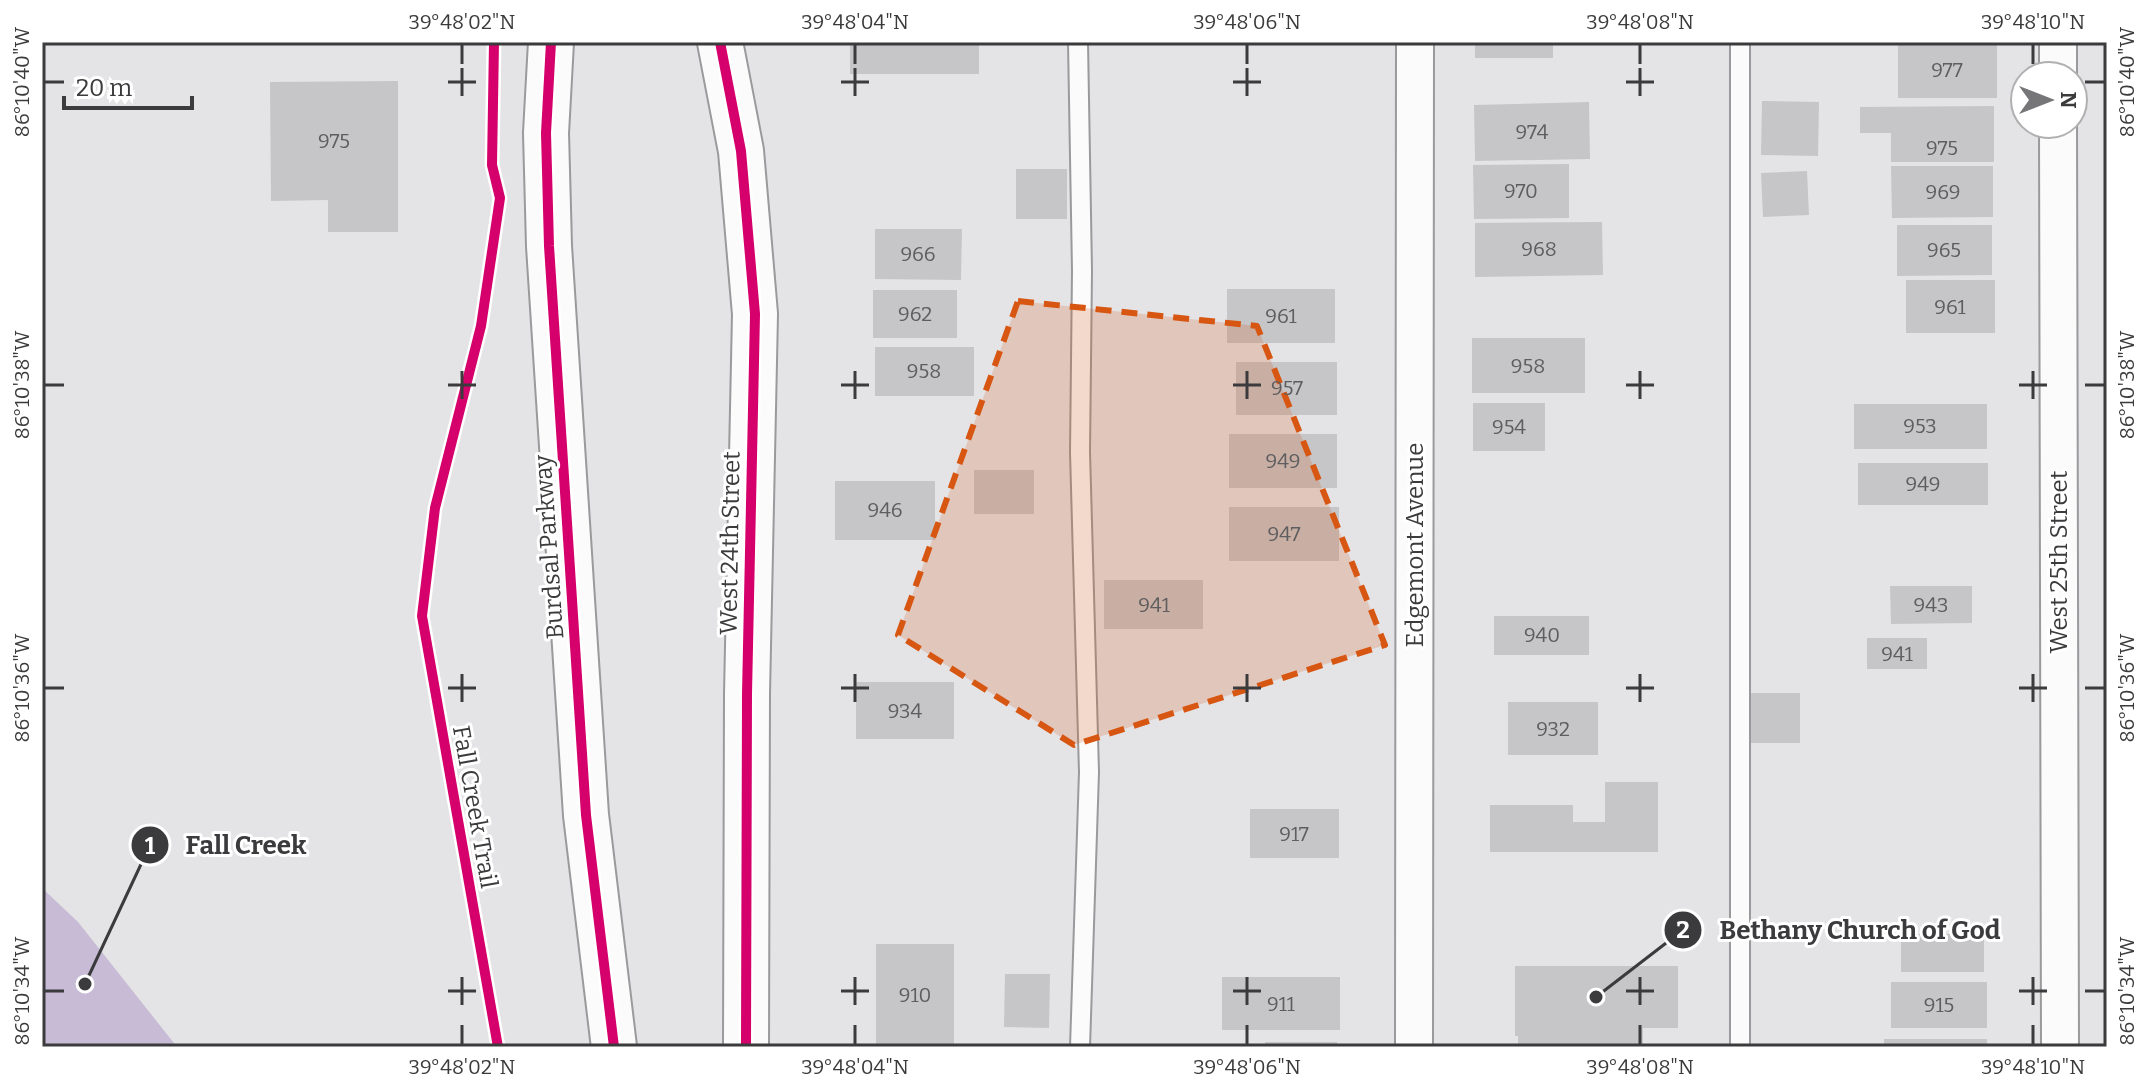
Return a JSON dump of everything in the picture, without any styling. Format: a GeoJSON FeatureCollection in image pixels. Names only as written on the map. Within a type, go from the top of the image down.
{"type":"FeatureCollection","features":[{"type":"Feature","properties":{"kind":"street","name":"Burdsal Parkway"},"geometry":{"type":"LineString","coordinates":[[551,42],[546,133],[549,246],[586,815],[614,1047]]}},
{"type":"Feature","properties":{"kind":"street","name":"West 24th Street"},"geometry":{"type":"LineString","coordinates":[[720,42],[741,151],[755,314],[747,710],[746,1047]]}},
{"type":"Feature","properties":{"kind":"street","name":"Edgemont Avenue"},"geometry":{"type":"LineString","coordinates":[[1414,1047],[1415,42]]}},
{"type":"Feature","properties":{"kind":"street","name":"West 25th Street"},"geometry":{"type":"LineString","coordinates":[[2058,140],[2060,1047]]}},
{"type":"Feature","properties":{"kind":"lane"},"geometry":{"type":"LineString","coordinates":[[1078,42],[1082,240],[1080,452],[1089,772],[1080,1047]]}},
{"type":"Feature","properties":{"kind":"lane"},"geometry":{"type":"LineString","coordinates":[[1740,42],[1740,1047]]}},
{"type":"Feature","properties":{"kind":"highlighted area"},"geometry":{"type":"Polygon","coordinates":[[[1018,301],[1257,326],[1385,645],[1074,745],[898,635],[1018,301]]]}},
{"type":"Feature","properties":{"kind":"shaded area"},"geometry":{"type":"Polygon","coordinates":[[[42,888],[78,922],[177,1047],[42,1047],[42,888]]]}},
{"type":"Feature","properties":{"kind":"building"},"geometry":{"type":"Polygon","coordinates":[[[850,42],[979,42],[979,74],[850,74],[850,42]]]}},
{"type":"Feature","properties":{"kind":"building"},"geometry":{"type":"Polygon","coordinates":[[[1475,42],[1553,42],[1553,58],[1475,58],[1475,42]]]}},
{"type":"Feature","properties":{"kind":"building"},"geometry":{"type":"Polygon","coordinates":[[[1898,42],[1997,42],[1997,98],[1898,98],[1898,42]]]}},
{"type":"Feature","properties":{"kind":"building"},"geometry":{"type":"Polygon","coordinates":[[[398,81],[398,232],[328,232],[328,200],[271,201],[270,82],[398,81]]]}},
{"type":"Feature","properties":{"kind":"building"},"geometry":{"type":"Polygon","coordinates":[[[1762,101],[1819,102],[1818,156],[1761,155],[1762,101]]]}},
{"type":"Feature","properties":{"kind":"building"},"geometry":{"type":"Polygon","coordinates":[[[1589,102],[1590,159],[1475,161],[1474,105],[1589,102]]]}},
{"type":"Feature","properties":{"kind":"building"},"geometry":{"type":"Polygon","coordinates":[[[1994,106],[1994,162],[1891,162],[1891,133],[1860,133],[1860,107],[1994,106]]]}},
{"type":"Feature","properties":{"kind":"building"},"geometry":{"type":"Polygon","coordinates":[[[1569,164],[1569,218],[1474,219],[1473,165],[1569,164]]]}},
{"type":"Feature","properties":{"kind":"building"},"geometry":{"type":"Polygon","coordinates":[[[1891,166],[1993,166],[1993,217],[1892,218],[1891,166]]]}},
{"type":"Feature","properties":{"kind":"building"},"geometry":{"type":"Polygon","coordinates":[[[1016,169],[1067,169],[1067,219],[1016,219],[1016,169]]]}},
{"type":"Feature","properties":{"kind":"building"},"geometry":{"type":"Polygon","coordinates":[[[1807,171],[1809,215],[1763,217],[1761,173],[1807,171]]]}},
{"type":"Feature","properties":{"kind":"building"},"geometry":{"type":"Polygon","coordinates":[[[1602,222],[1603,275],[1475,277],[1475,223],[1602,222]]]}},
{"type":"Feature","properties":{"kind":"building"},"geometry":{"type":"Polygon","coordinates":[[[1897,225],[1992,225],[1992,275],[1897,276],[1897,225]]]}},
{"type":"Feature","properties":{"kind":"building"},"geometry":{"type":"Polygon","coordinates":[[[875,229],[962,229],[961,280],[875,279],[875,229]]]}},
{"type":"Feature","properties":{"kind":"building"},"geometry":{"type":"Polygon","coordinates":[[[1906,280],[1995,280],[1995,333],[1906,333],[1906,280]]]}},
{"type":"Feature","properties":{"kind":"building"},"geometry":{"type":"Polygon","coordinates":[[[1227,289],[1335,289],[1335,343],[1227,343],[1227,289]]]}},
{"type":"Feature","properties":{"kind":"building"},"geometry":{"type":"Polygon","coordinates":[[[873,290],[957,290],[957,338],[873,338],[873,290]]]}},
{"type":"Feature","properties":{"kind":"building"},"geometry":{"type":"Polygon","coordinates":[[[1472,338],[1585,338],[1585,393],[1472,393],[1472,338]]]}},
{"type":"Feature","properties":{"kind":"building"},"geometry":{"type":"Polygon","coordinates":[[[875,347],[974,347],[974,396],[875,396],[875,347]]]}},
{"type":"Feature","properties":{"kind":"building"},"geometry":{"type":"Polygon","coordinates":[[[1236,362],[1337,362],[1337,415],[1236,415],[1236,362]]]}},
{"type":"Feature","properties":{"kind":"building"},"geometry":{"type":"Polygon","coordinates":[[[1473,403],[1545,403],[1545,451],[1473,451],[1473,403]]]}},
{"type":"Feature","properties":{"kind":"building"},"geometry":{"type":"Polygon","coordinates":[[[1854,404],[1987,404],[1987,449],[1854,449],[1854,404]]]}},
{"type":"Feature","properties":{"kind":"building"},"geometry":{"type":"Polygon","coordinates":[[[1229,434],[1337,434],[1337,488],[1229,488],[1229,434]]]}},
{"type":"Feature","properties":{"kind":"building"},"geometry":{"type":"Polygon","coordinates":[[[1858,463],[1988,463],[1988,505],[1858,505],[1858,463]]]}},
{"type":"Feature","properties":{"kind":"building"},"geometry":{"type":"Polygon","coordinates":[[[974,470],[1034,470],[1034,514],[974,514],[974,470]]]}},
{"type":"Feature","properties":{"kind":"building"},"geometry":{"type":"Polygon","coordinates":[[[835,481],[935,481],[935,540],[835,540],[835,481]]]}},
{"type":"Feature","properties":{"kind":"building"},"geometry":{"type":"Polygon","coordinates":[[[1229,507],[1339,507],[1339,561],[1229,561],[1229,507]]]}},
{"type":"Feature","properties":{"kind":"building"},"geometry":{"type":"Polygon","coordinates":[[[1104,580],[1203,580],[1203,629],[1104,629],[1104,580]]]}},
{"type":"Feature","properties":{"kind":"building"},"geometry":{"type":"Polygon","coordinates":[[[1890,586],[1972,586],[1972,623],[1891,624],[1890,586]]]}},
{"type":"Feature","properties":{"kind":"building"},"geometry":{"type":"Polygon","coordinates":[[[1494,616],[1589,616],[1589,655],[1494,655],[1494,616]]]}},
{"type":"Feature","properties":{"kind":"building"},"geometry":{"type":"Polygon","coordinates":[[[1867,638],[1927,638],[1927,669],[1867,669],[1867,638]]]}},
{"type":"Feature","properties":{"kind":"building"},"geometry":{"type":"Polygon","coordinates":[[[856,682],[954,682],[954,739],[856,739],[856,682]]]}},
{"type":"Feature","properties":{"kind":"building"},"geometry":{"type":"Polygon","coordinates":[[[1748,693],[1800,693],[1800,743],[1748,743],[1748,693]]]}},
{"type":"Feature","properties":{"kind":"building"},"geometry":{"type":"Polygon","coordinates":[[[1508,702],[1598,702],[1598,755],[1508,755],[1508,702]]]}},
{"type":"Feature","properties":{"kind":"building"},"geometry":{"type":"Polygon","coordinates":[[[1605,782],[1658,782],[1658,852],[1490,852],[1490,805],[1573,805],[1573,822],[1605,822],[1605,782]]]}},
{"type":"Feature","properties":{"kind":"building"},"geometry":{"type":"Polygon","coordinates":[[[1250,809],[1339,809],[1339,858],[1250,858],[1250,809]]]}},
{"type":"Feature","properties":{"kind":"building"},"geometry":{"type":"Polygon","coordinates":[[[1901,934],[1984,934],[1984,972],[1901,972],[1901,934]]]}},
{"type":"Feature","properties":{"kind":"building"},"geometry":{"type":"Polygon","coordinates":[[[876,944],[954,944],[954,1047],[876,1047],[876,944]]]}},
{"type":"Feature","properties":{"kind":"building"},"geometry":{"type":"Polygon","coordinates":[[[1515,966],[1678,966],[1678,1028],[1643,1028],[1643,1047],[1518,1047],[1518,1036],[1515,1036],[1515,966]]]}},
{"type":"Feature","properties":{"kind":"building"},"geometry":{"type":"Polygon","coordinates":[[[1005,974],[1050,974],[1049,1028],[1004,1027],[1005,974]]]}},
{"type":"Feature","properties":{"kind":"building"},"geometry":{"type":"Polygon","coordinates":[[[1222,977],[1340,977],[1340,1030],[1222,1030],[1222,977]]]}},
{"type":"Feature","properties":{"kind":"building"},"geometry":{"type":"Polygon","coordinates":[[[1891,982],[1987,982],[1987,1028],[1891,1028],[1891,982]]]}},
{"type":"Feature","properties":{"kind":"building"},"geometry":{"type":"Polygon","coordinates":[[[1884,1039],[1987,1039],[1987,1047],[1884,1047],[1884,1039]]]}},
{"type":"Feature","properties":{"kind":"building"},"geometry":{"type":"Polygon","coordinates":[[[1265,1042],[1337,1042],[1337,1047],[1265,1047],[1265,1042]]]}},
{"type":"Feature","properties":{"kind":"cycle path","name":"Fall Creek Trail"},"geometry":{"type":"LineString","coordinates":[[494,42],[492,165],[500,198],[481,326],[435,508],[422,616],[498,1047]]}},
{"type":"Feature","properties":{"kind":"cycle path"},"geometry":{"type":"LineString","coordinates":[[551,42],[546,133],[549,246],[586,815],[614,1047]]}},
{"type":"Feature","properties":{"kind":"cycle path"},"geometry":{"type":"LineString","coordinates":[[720,42],[741,151],[755,314],[747,694],[746,1047]]}},
{"type":"Feature","properties":{"kind":"place","name":"Fall Creek"},"geometry":{"type":"Point","coordinates":[85,984]}},
{"type":"Feature","properties":{"kind":"place","name":"Bethany Church of God"},"geometry":{"type":"Point","coordinates":[1596,997]}}]}
